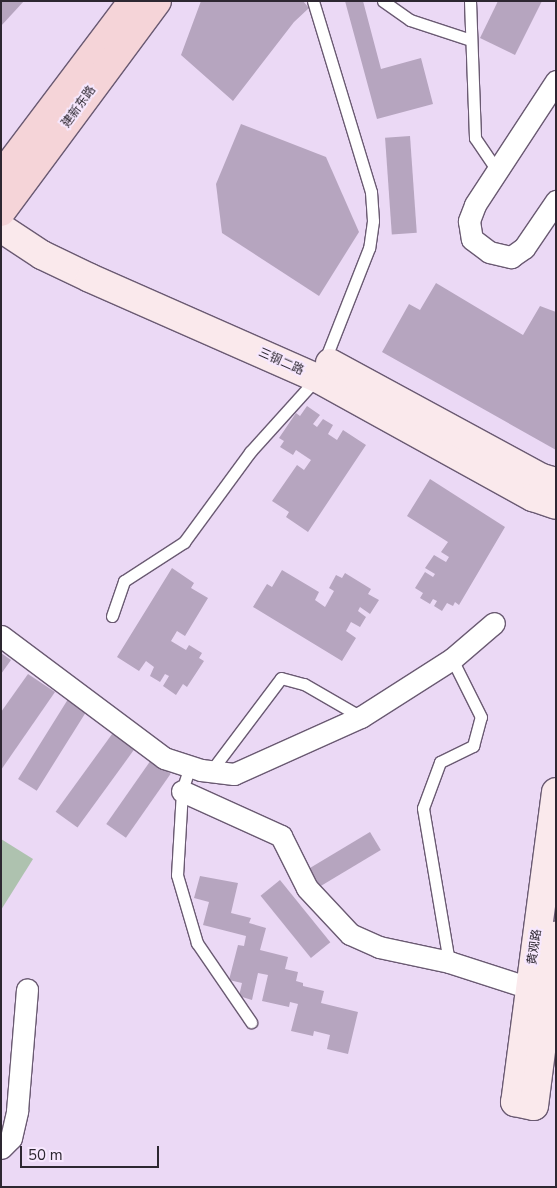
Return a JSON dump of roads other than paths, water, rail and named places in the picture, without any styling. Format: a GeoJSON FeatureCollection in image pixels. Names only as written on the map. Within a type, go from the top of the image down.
{"type":"FeatureCollection","features":[{"type":"Feature","properties":{"kind":"main road","name":"建新东路"},"geometry":{"type":"LineString","coordinates":[[1,176],[133,1]]}},
{"type":"Feature","properties":{"kind":"main road","name":"建新东路"},"geometry":{"type":"LineString","coordinates":[[2,214],[157,1]]}},
{"type":"Feature","properties":{"kind":"street"},"geometry":{"type":"LineString","coordinates":[[556,80],[475,205],[469,221],[472,239],[488,252],[511,257],[524,248],[556,201]]}},
{"type":"Feature","properties":{"kind":"street","name":"三钢二路"},"geometry":{"type":"LineString","coordinates":[[2,214],[542,478],[556,482]]}},
{"type":"Feature","properties":{"kind":"street","name":"三钢二路"},"geometry":{"type":"LineString","coordinates":[[321,369],[533,497],[556,505]]}},
{"type":"Feature","properties":{"kind":"street"},"geometry":{"type":"LineString","coordinates":[[1,636],[164,758],[211,771],[234,774],[361,717],[452,660],[494,623]]}},
{"type":"Feature","properties":{"kind":"street"},"geometry":{"type":"LineString","coordinates":[[182,791],[281,836],[307,888],[350,934],[379,947],[449,962],[545,993]]}},
{"type":"Feature","properties":{"kind":"street","name":"黄观路"},"geometry":{"type":"LineString","coordinates":[[545,993],[556,792]]}},
{"type":"Feature","properties":{"kind":"street","name":"黄观路"},"geometry":{"type":"LineString","coordinates":[[524,1104],[556,935]]}},
{"type":"Feature","properties":{"kind":"street"},"geometry":{"type":"LineString","coordinates":[[1,1148],[12,1138],[17,1111],[27,989]]}},
{"type":"Feature","properties":{"kind":"lane"},"geometry":{"type":"LineString","coordinates":[[112,616],[124,581],[184,542],[250,452],[321,369],[368,248],[373,221],[371,192],[313,1]]}},
{"type":"Feature","properties":{"kind":"lane"},"geometry":{"type":"LineString","coordinates":[[383,1],[410,20],[471,40]]}},
{"type":"Feature","properties":{"kind":"lane"},"geometry":{"type":"LineString","coordinates":[[470,1],[475,138],[498,172]]}},
{"type":"Feature","properties":{"kind":"lane"},"geometry":{"type":"LineString","coordinates":[[449,962],[423,808],[440,762],[473,746],[481,717],[452,660]]}},
{"type":"Feature","properties":{"kind":"lane"},"geometry":{"type":"LineString","coordinates":[[211,771],[281,678],[304,684],[361,717]]}},
{"type":"Feature","properties":{"kind":"lane"},"geometry":{"type":"LineString","coordinates":[[190,766],[182,791],[177,875],[197,943],[251,1022]]}}]}
